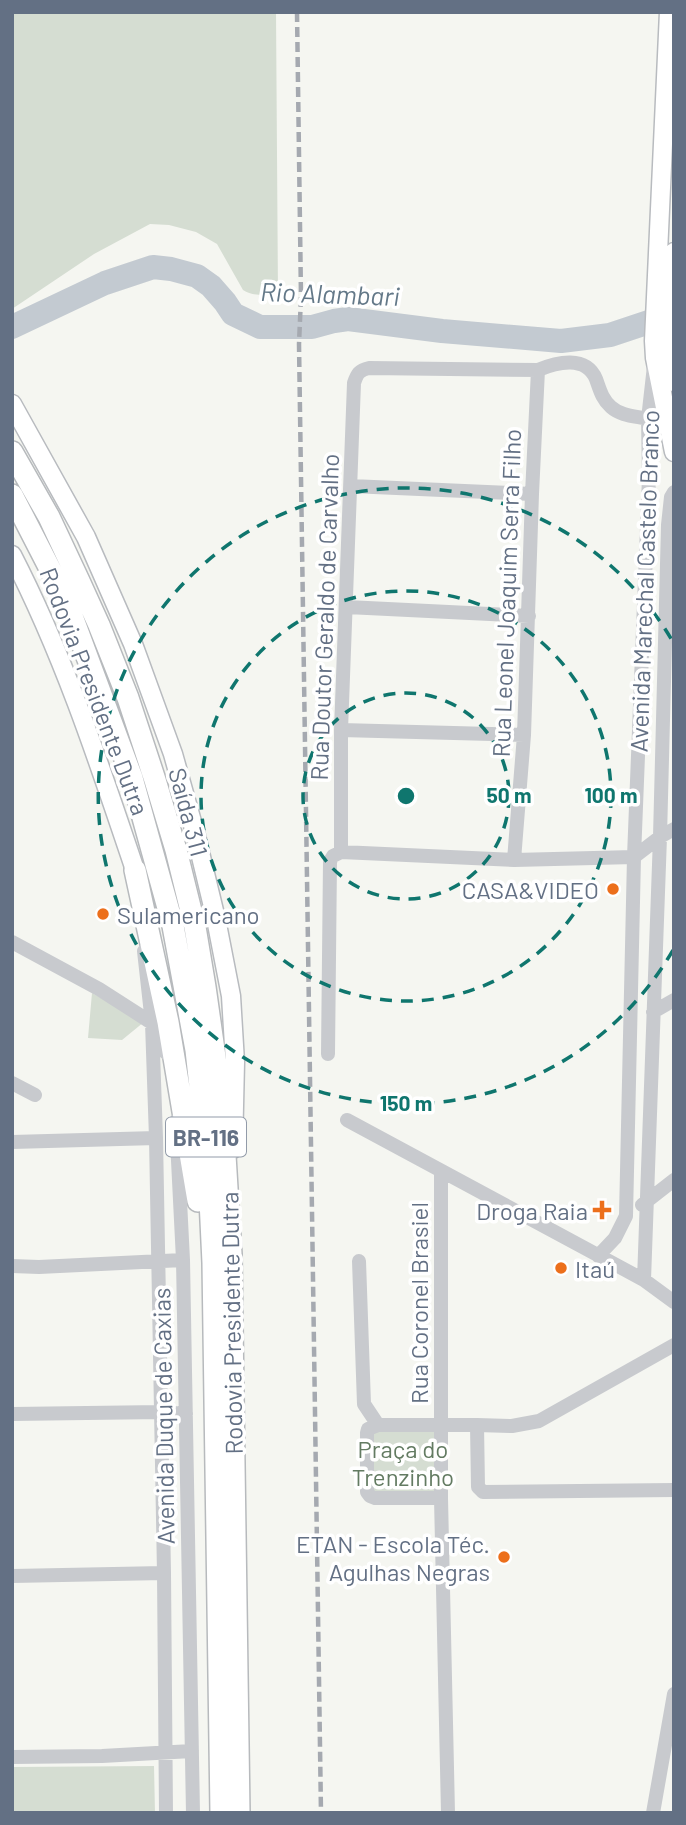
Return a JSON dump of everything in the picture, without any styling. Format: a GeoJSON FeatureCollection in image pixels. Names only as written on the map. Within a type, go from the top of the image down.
{"type":"FeatureCollection","features":[{"type":"Feature","properties":{"kind":"highway","name":"Rodovia Presidente Dutra"},"geometry":{"type":"LineString","coordinates":[[12,452],[49,517],[99,625],[128,698],[176,850],[195,927],[215,1054],[225,1142],[222,1258],[221,1813]]}},
{"type":"Feature","properties":{"kind":"highway","name":"Rodovia Presidente Dutra"},"geometry":{"type":"LineString","coordinates":[[12,495],[66,600],[132,778],[173,926],[196,1049],[222,1258],[239,1813]]}},
{"type":"Feature","properties":{"kind":"highway"},"geometry":{"type":"LineString","coordinates":[[135,870],[168,1022],[198,1201],[222,1258]]}},
{"type":"Feature","properties":{"kind":"main road"},"geometry":{"type":"LineString","coordinates":[[664,284],[669,12]]}},
{"type":"Feature","properties":{"kind":"main road"},"geometry":{"type":"LineString","coordinates":[[664,284],[674,252]]}},
{"type":"Feature","properties":{"kind":"main road","name":"Avenida Marechal Castelo Branco"},"geometry":{"type":"LineString","coordinates":[[664,284],[659,348],[671,367],[674,382]]}},
{"type":"Feature","properties":{"kind":"main road"},"geometry":{"type":"LineString","coordinates":[[659,348],[674,452]]}},
{"type":"Feature","properties":{"kind":"main road","name":"Saída 311"},"geometry":{"type":"LineString","coordinates":[[12,404],[86,537],[133,644],[173,754],[196,836],[216,919],[232,1007],[235,1062],[222,1258]]}},
{"type":"Feature","properties":{"kind":"main road"},"geometry":{"type":"LineString","coordinates":[[12,555],[33,595],[67,676],[135,870]]}},
{"type":"Feature","properties":{"kind":"street","name":"Avenida Marechal Castelo Branco"},"geometry":{"type":"LineString","coordinates":[[626,1216],[634,857],[649,477],[648,419],[659,348]]}},
{"type":"Feature","properties":{"kind":"street"},"geometry":{"type":"LineString","coordinates":[[538,370],[555,363],[575,362],[586,366],[595,375],[602,398],[612,408],[622,414],[648,419]]}},
{"type":"Feature","properties":{"kind":"street","name":"Rua Doutor Geraldo de Carvalho"},"geometry":{"type":"LineString","coordinates":[[328,1054],[354,383],[357,374],[369,368],[538,370]]}},
{"type":"Feature","properties":{"kind":"street","name":"Rua Leonel Joaquim Serra Filho"},"geometry":{"type":"LineString","coordinates":[[514,860],[524,735],[538,370]]}},
{"type":"Feature","properties":{"kind":"street"},"geometry":{"type":"LineString","coordinates":[[351,486],[532,495]]}},
{"type":"Feature","properties":{"kind":"street","name":"Avenida Marechal Castelo Branco"},"geometry":{"type":"LineString","coordinates":[[644,1280],[669,665],[668,525],[674,492]]}},
{"type":"Feature","properties":{"kind":"street"},"geometry":{"type":"LineString","coordinates":[[347,607],[529,616]]}},
{"type":"Feature","properties":{"kind":"street"},"geometry":{"type":"LineString","coordinates":[[642,668],[669,665]]}},
{"type":"Feature","properties":{"kind":"street"},"geometry":{"type":"LineString","coordinates":[[341,730],[524,735]]}},
{"type":"Feature","properties":{"kind":"street"},"geometry":{"type":"LineString","coordinates":[[335,857],[514,860],[634,857],[674,829]]}},
{"type":"Feature","properties":{"kind":"street","name":"Avenida Duque de Caxias"},"geometry":{"type":"LineString","coordinates":[[135,870],[152,1023],[156,1138],[166,1813]]}},
{"type":"Feature","properties":{"kind":"street"},"geometry":{"type":"LineString","coordinates":[[12,942],[99,989],[152,1023]]}},
{"type":"Feature","properties":{"kind":"street"},"geometry":{"type":"LineString","coordinates":[[653,1012],[674,1000]]}},
{"type":"Feature","properties":{"kind":"street","name":"Avenida Duque de Caxias"},"geometry":{"type":"LineString","coordinates":[[152,1023],[163,1041],[171,1077],[176,1126],[183,1261],[193,1813]]}},
{"type":"Feature","properties":{"kind":"street"},"geometry":{"type":"LineString","coordinates":[[12,1083],[35,1095]]}},
{"type":"Feature","properties":{"kind":"street"},"geometry":{"type":"LineString","coordinates":[[347,1120],[644,1280],[674,1302]]}},
{"type":"Feature","properties":{"kind":"street"},"geometry":{"type":"LineString","coordinates":[[12,1142],[156,1138]]}},
{"type":"Feature","properties":{"kind":"street","name":"Rua Coronel Brasiel"},"geometry":{"type":"LineString","coordinates":[[442,1171],[441,1498],[448,1813]]}},
{"type":"Feature","properties":{"kind":"street"},"geometry":{"type":"LineString","coordinates":[[598,1256],[615,1238],[626,1216],[674,1180]]}},
{"type":"Feature","properties":{"kind":"street"},"geometry":{"type":"LineString","coordinates":[[12,1266],[183,1261]]}},
{"type":"Feature","properties":{"kind":"street"},"geometry":{"type":"LineString","coordinates":[[359,1261],[364,1404],[378,1425]]}},
{"type":"Feature","properties":{"kind":"street"},"geometry":{"type":"LineString","coordinates":[[441,1498],[370,1496],[367,1492],[368,1429],[378,1425],[512,1426],[540,1421],[674,1345]]}},
{"type":"Feature","properties":{"kind":"street"},"geometry":{"type":"LineString","coordinates":[[12,1414],[186,1413]]}},
{"type":"Feature","properties":{"kind":"street"},"geometry":{"type":"LineString","coordinates":[[477,1424],[478,1487],[483,1492],[674,1490]]}},
{"type":"Feature","properties":{"kind":"street"},"geometry":{"type":"LineString","coordinates":[[12,1576],[164,1573]]}},
{"type":"Feature","properties":{"kind":"street"},"geometry":{"type":"LineString","coordinates":[[653,1813],[674,1694]]}},
{"type":"Feature","properties":{"kind":"street"},"geometry":{"type":"LineString","coordinates":[[12,1757],[192,1751]]}},
{"type":"Feature","properties":{"kind":"green space"},"geometry":{"type":"Polygon","coordinates":[[[12,12],[276,12],[278,295],[255,294],[243,290],[217,244],[196,232],[169,225],[150,224],[94,254],[12,309],[12,12]]]}},
{"type":"Feature","properties":{"kind":"green space"},"geometry":{"type":"Polygon","coordinates":[[[92,993],[144,1022],[122,1040],[88,1038],[92,993]]]}},
{"type":"Feature","properties":{"kind":"green space","name":"Praça do Trenzinho"},"geometry":{"type":"Polygon","coordinates":[[[437,1428],[435,1493],[371,1494],[371,1430],[437,1428]]]}},
{"type":"Feature","properties":{"kind":"green space"},"geometry":{"type":"Polygon","coordinates":[[[154,1766],[155,1813],[12,1813],[12,1767],[154,1766]]]}},
{"type":"Feature","properties":{"kind":"waterway","name":"Rio Alambari"},"geometry":{"type":"LineString","coordinates":[[12,327],[105,283],[153,267],[197,276],[211,286],[233,314],[260,327],[312,327],[348,319],[442,331],[561,341],[610,335],[649,322],[674,325]]}},
{"type":"Feature","properties":{"kind":"railway"},"geometry":{"type":"LineString","coordinates":[[297,12],[301,297],[299,344],[321,1813]]}},
{"type":"Feature","properties":{"kind":"place","name":"CASA&VIDEO"},"geometry":{"type":"Point","coordinates":[613,889]}},
{"type":"Feature","properties":{"kind":"place","name":"Sulamericano"},"geometry":{"type":"Point","coordinates":[103,914]}},
{"type":"Feature","properties":{"kind":"place","name":"Droga Raia"},"geometry":{"type":"Point","coordinates":[602,1210]}},
{"type":"Feature","properties":{"kind":"place","name":"Itaú"},"geometry":{"type":"Point","coordinates":[561,1268]}},
{"type":"Feature","properties":{"kind":"place","name":"ETAN - Escola Téc. Agulhas Negras"},"geometry":{"type":"Point","coordinates":[504,1557]}}]}
